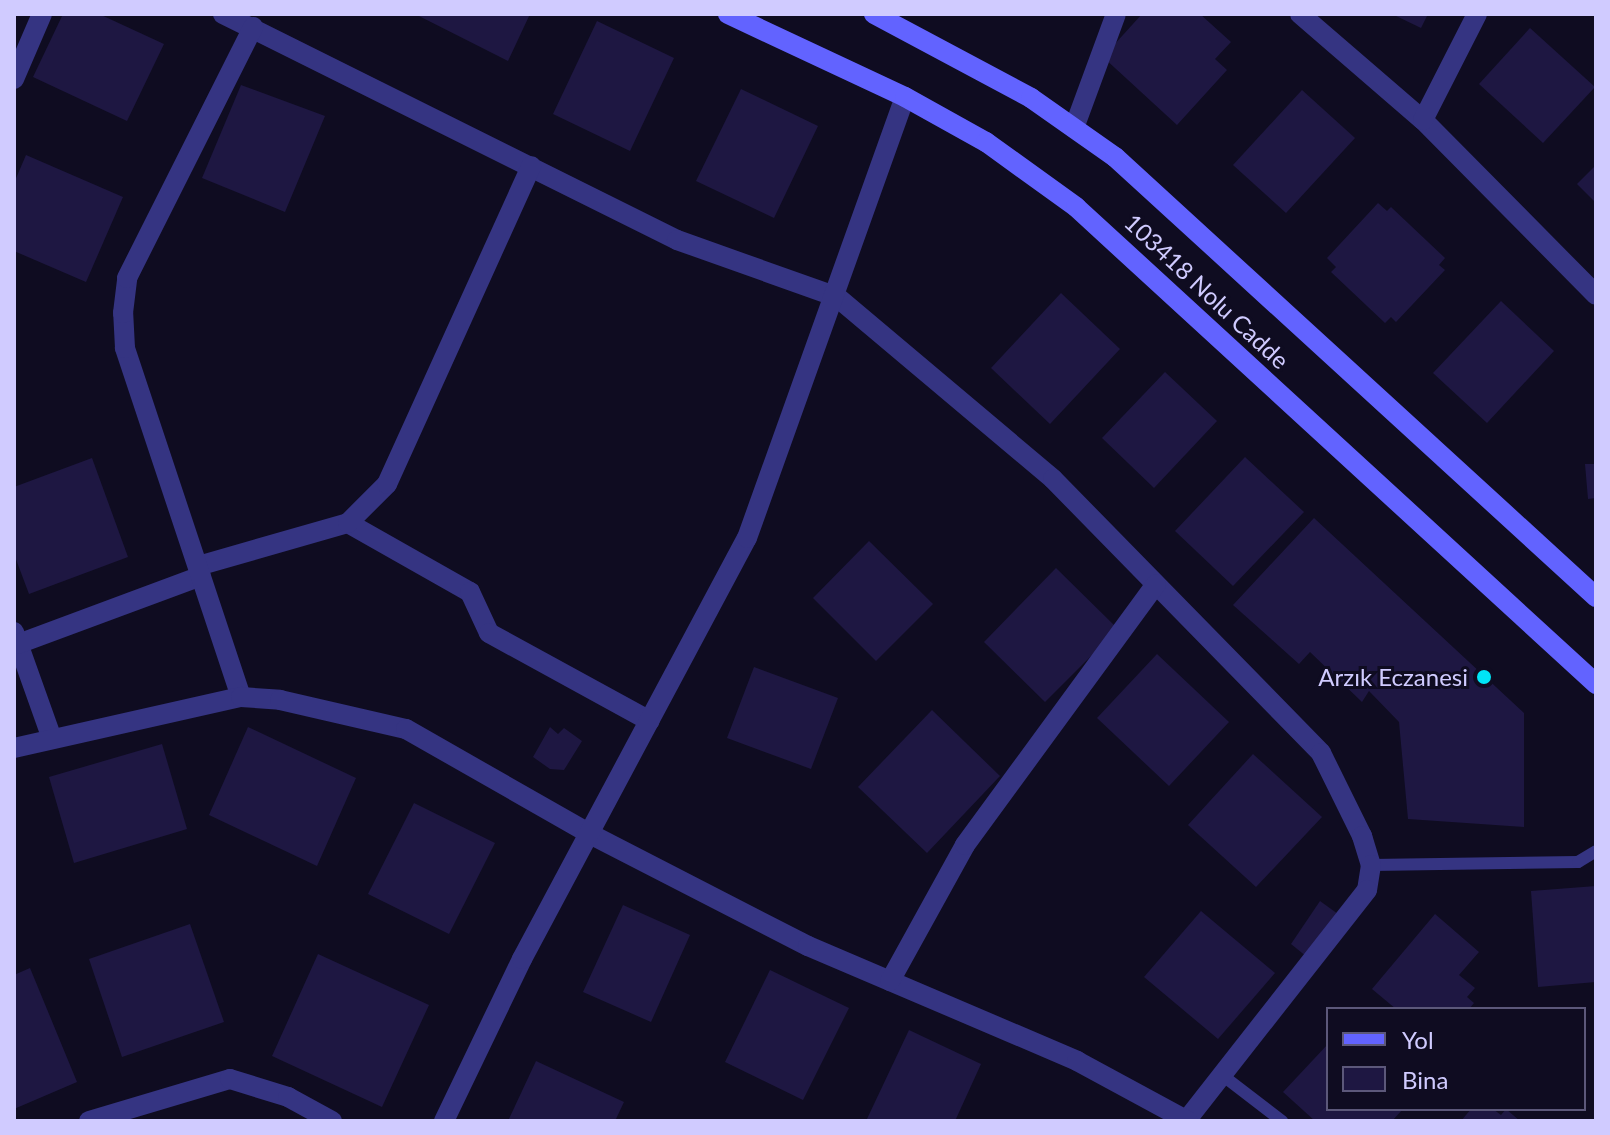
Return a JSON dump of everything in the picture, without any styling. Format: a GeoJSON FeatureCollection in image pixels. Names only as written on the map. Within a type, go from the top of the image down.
{"type":"FeatureCollection","features":[{"type":"Feature","properties":{"kind":"main road","name":"103418 Nolu Cadde"},"geometry":{"type":"LineString","coordinates":[[728,14],[905,97],[986,142],[1076,207],[1596,684]]}},
{"type":"Feature","properties":{"kind":"main road"},"geometry":{"type":"LineString","coordinates":[[874,14],[1031,98],[1115,157],[1273,297],[1596,597]]}},
{"type":"Feature","properties":{"kind":"street"},"geometry":{"type":"LineString","coordinates":[[14,79],[42,14]]}},
{"type":"Feature","properties":{"kind":"street"},"geometry":{"type":"LineString","coordinates":[[14,748],[51,736],[241,697],[280,700],[406,729],[590,834],[808,946],[1077,1061],[1187,1121],[1367,890],[1371,865],[1321,753],[1053,479],[837,297],[677,240],[223,14]]}},
{"type":"Feature","properties":{"kind":"street"},"geometry":{"type":"LineString","coordinates":[[1074,128],[1116,14]]}},
{"type":"Feature","properties":{"kind":"street"},"geometry":{"type":"LineString","coordinates":[[1300,14],[1423,120],[1596,295]]}},
{"type":"Feature","properties":{"kind":"street"},"geometry":{"type":"LineString","coordinates":[[1423,120],[1477,14]]}},
{"type":"Feature","properties":{"kind":"street"},"geometry":{"type":"LineString","coordinates":[[241,697],[125,348],[123,313],[127,278],[253,27]]}},
{"type":"Feature","properties":{"kind":"street"},"geometry":{"type":"LineString","coordinates":[[444,1121],[522,959],[747,538],[837,297],[905,97]]}},
{"type":"Feature","properties":{"kind":"street"},"geometry":{"type":"LineString","coordinates":[[51,736],[16,638],[199,571],[348,523],[387,484],[531,166]]}},
{"type":"Feature","properties":{"kind":"street"},"geometry":{"type":"LineString","coordinates":[[348,523],[470,592],[489,633],[650,721]]}},
{"type":"Feature","properties":{"kind":"street"},"geometry":{"type":"LineString","coordinates":[[890,981],[965,845],[1156,584]]}},
{"type":"Feature","properties":{"kind":"street"},"geometry":{"type":"LineString","coordinates":[[89,1121],[230,1079],[288,1097],[332,1121]]}},
{"type":"Feature","properties":{"kind":"lane"},"geometry":{"type":"LineString","coordinates":[[1371,865],[1578,862],[1596,851]]}},
{"type":"Feature","properties":{"kind":"lane"},"geometry":{"type":"LineString","coordinates":[[1222,1075],[1282,1121]]}},
{"type":"Feature","properties":{"kind":"building"},"geometry":{"type":"Polygon","coordinates":[[[63,14],[99,14],[164,44],[127,121],[33,77],[63,14]]]}},
{"type":"Feature","properties":{"kind":"building"},"geometry":{"type":"Polygon","coordinates":[[[415,14],[530,14],[508,61],[415,14]]]}},
{"type":"Feature","properties":{"kind":"building"},"geometry":{"type":"Polygon","coordinates":[[[1142,14],[1200,14],[1231,42],[1215,59],[1227,70],[1177,125],[1103,57],[1142,14]]]}},
{"type":"Feature","properties":{"kind":"building"},"geometry":{"type":"Polygon","coordinates":[[[1392,14],[1428,14],[1421,28],[1392,14]]]}},
{"type":"Feature","properties":{"kind":"building"},"geometry":{"type":"Polygon","coordinates":[[[597,21],[674,58],[630,151],[553,114],[597,21]]]}},
{"type":"Feature","properties":{"kind":"building"},"geometry":{"type":"Polygon","coordinates":[[[1530,28],[1595,87],[1543,143],[1479,84],[1530,28]]]}},
{"type":"Feature","properties":{"kind":"building"},"geometry":{"type":"Polygon","coordinates":[[[241,85],[325,116],[285,212],[202,178],[241,85]]]}},
{"type":"Feature","properties":{"kind":"building"},"geometry":{"type":"Polygon","coordinates":[[[741,89],[818,126],[774,218],[696,181],[741,89]]]}},
{"type":"Feature","properties":{"kind":"building"},"geometry":{"type":"Polygon","coordinates":[[[1302,90],[1355,138],[1286,213],[1233,165],[1302,90]]]}},
{"type":"Feature","properties":{"kind":"building"},"geometry":{"type":"Polygon","coordinates":[[[26,155],[123,197],[86,282],[14,251],[14,183],[26,155]]]}},
{"type":"Feature","properties":{"kind":"building"},"geometry":{"type":"Polygon","coordinates":[[[1596,165],[1596,203],[1577,184],[1596,165]]]}},
{"type":"Feature","properties":{"kind":"building"},"geometry":{"type":"Polygon","coordinates":[[[1378,203],[1387,211],[1391,207],[1445,258],[1439,265],[1445,270],[1396,322],[1391,317],[1385,323],[1331,272],[1336,267],[1327,258],[1378,203]]]}},
{"type":"Feature","properties":{"kind":"building"},"geometry":{"type":"Polygon","coordinates":[[[1061,293],[1120,349],[1050,424],[991,368],[1061,293]]]}},
{"type":"Feature","properties":{"kind":"building"},"geometry":{"type":"Polygon","coordinates":[[[1501,301],[1554,351],[1487,423],[1433,373],[1501,301]]]}},
{"type":"Feature","properties":{"kind":"building"},"geometry":{"type":"Polygon","coordinates":[[[1165,372],[1217,421],[1154,488],[1102,438],[1165,372]]]}},
{"type":"Feature","properties":{"kind":"building"},"geometry":{"type":"Polygon","coordinates":[[[1245,457],[1304,512],[1233,586],[1175,531],[1245,457]]]}},
{"type":"Feature","properties":{"kind":"building"},"geometry":{"type":"Polygon","coordinates":[[[92,458],[128,557],[29,594],[14,554],[14,487],[92,458]]]}},
{"type":"Feature","properties":{"kind":"building"},"geometry":{"type":"Polygon","coordinates":[[[1585,464],[1596,464],[1596,498],[1588,499],[1585,464]]]}},
{"type":"Feature","properties":{"kind":"building"},"geometry":{"type":"Polygon","coordinates":[[[1314,518],[1524,713],[1524,827],[1408,819],[1399,722],[1369,691],[1362,702],[1310,652],[1299,664],[1233,605],[1314,518]]]}},
{"type":"Feature","properties":{"kind":"building"},"geometry":{"type":"Polygon","coordinates":[[[869,541],[933,604],[876,661],[813,598],[869,541]]]}},
{"type":"Feature","properties":{"kind":"building"},"geometry":{"type":"Polygon","coordinates":[[[1056,568],[1118,629],[1045,702],[984,642],[1056,568]]]}},
{"type":"Feature","properties":{"kind":"building"},"geometry":{"type":"Polygon","coordinates":[[[1157,654],[1229,722],[1169,786],[1097,718],[1157,654]]]}},
{"type":"Feature","properties":{"kind":"building"},"geometry":{"type":"Polygon","coordinates":[[[754,667],[838,698],[811,769],[727,738],[754,667]]]}},
{"type":"Feature","properties":{"kind":"building"},"geometry":{"type":"Polygon","coordinates":[[[932,710],[1000,776],[927,853],[858,787],[932,710]]]}},
{"type":"Feature","properties":{"kind":"building"},"geometry":{"type":"Polygon","coordinates":[[[248,727],[356,778],[317,866],[209,815],[248,727]]]}},
{"type":"Feature","properties":{"kind":"building"},"geometry":{"type":"Polygon","coordinates":[[[550,727],[558,734],[564,728],[582,741],[564,770],[550,769],[533,757],[550,727]]]}},
{"type":"Feature","properties":{"kind":"building"},"geometry":{"type":"Polygon","coordinates":[[[162,744],[187,829],[74,863],[49,777],[162,744]]]}},
{"type":"Feature","properties":{"kind":"building"},"geometry":{"type":"Polygon","coordinates":[[[1253,754],[1322,817],[1256,887],[1188,825],[1253,754]]]}},
{"type":"Feature","properties":{"kind":"building"},"geometry":{"type":"Polygon","coordinates":[[[414,803],[495,843],[449,934],[368,894],[414,803]]]}},
{"type":"Feature","properties":{"kind":"building"},"geometry":{"type":"Polygon","coordinates":[[[1596,886],[1596,982],[1538,987],[1531,891],[1596,886]]]}},
{"type":"Feature","properties":{"kind":"building"},"geometry":{"type":"Polygon","coordinates":[[[1320,901],[1338,914],[1307,957],[1291,944],[1320,901]]]}},
{"type":"Feature","properties":{"kind":"building"},"geometry":{"type":"Polygon","coordinates":[[[623,905],[690,935],[651,1022],[583,992],[623,905]]]}},
{"type":"Feature","properties":{"kind":"building"},"geometry":{"type":"Polygon","coordinates":[[[1201,911],[1275,973],[1218,1039],[1144,977],[1201,911]]]}},
{"type":"Feature","properties":{"kind":"building"},"geometry":{"type":"Polygon","coordinates":[[[1435,914],[1479,952],[1459,975],[1475,988],[1467,997],[1474,1003],[1471,1007],[1394,1007],[1372,989],[1435,914]]]}},
{"type":"Feature","properties":{"kind":"building"},"geometry":{"type":"Polygon","coordinates":[[[190,924],[224,1022],[122,1057],[89,959],[190,924]]]}},
{"type":"Feature","properties":{"kind":"building"},"geometry":{"type":"Polygon","coordinates":[[[318,954],[429,1005],[382,1107],[272,1056],[318,954]]]}},
{"type":"Feature","properties":{"kind":"building"},"geometry":{"type":"Polygon","coordinates":[[[30,968],[77,1082],[14,1109],[14,975],[30,968]]]}},
{"type":"Feature","properties":{"kind":"building"},"geometry":{"type":"Polygon","coordinates":[[[770,970],[849,1008],[803,1100],[725,1062],[770,970]]]}},
{"type":"Feature","properties":{"kind":"building"},"geometry":{"type":"Polygon","coordinates":[[[909,1030],[981,1064],[955,1121],[866,1121],[909,1030]]]}},
{"type":"Feature","properties":{"kind":"building"},"geometry":{"type":"Polygon","coordinates":[[[1326,1046],[1326,1111],[1401,1111],[1392,1121],[1315,1121],[1283,1092],[1326,1046]]]}},
{"type":"Feature","properties":{"kind":"building"},"geometry":{"type":"Polygon","coordinates":[[[536,1061],[624,1102],[615,1121],[508,1121],[536,1061]]]}},
{"type":"Feature","properties":{"kind":"building"},"geometry":{"type":"Polygon","coordinates":[[[1469,1111],[1496,1111],[1501,1115],[1508,1111],[1520,1121],[1461,1121],[1469,1111]]]}},
{"type":"Feature","properties":{"kind":"place","name":"Arzık Eczanesi"},"geometry":{"type":"Point","coordinates":[1484,677]}}]}
